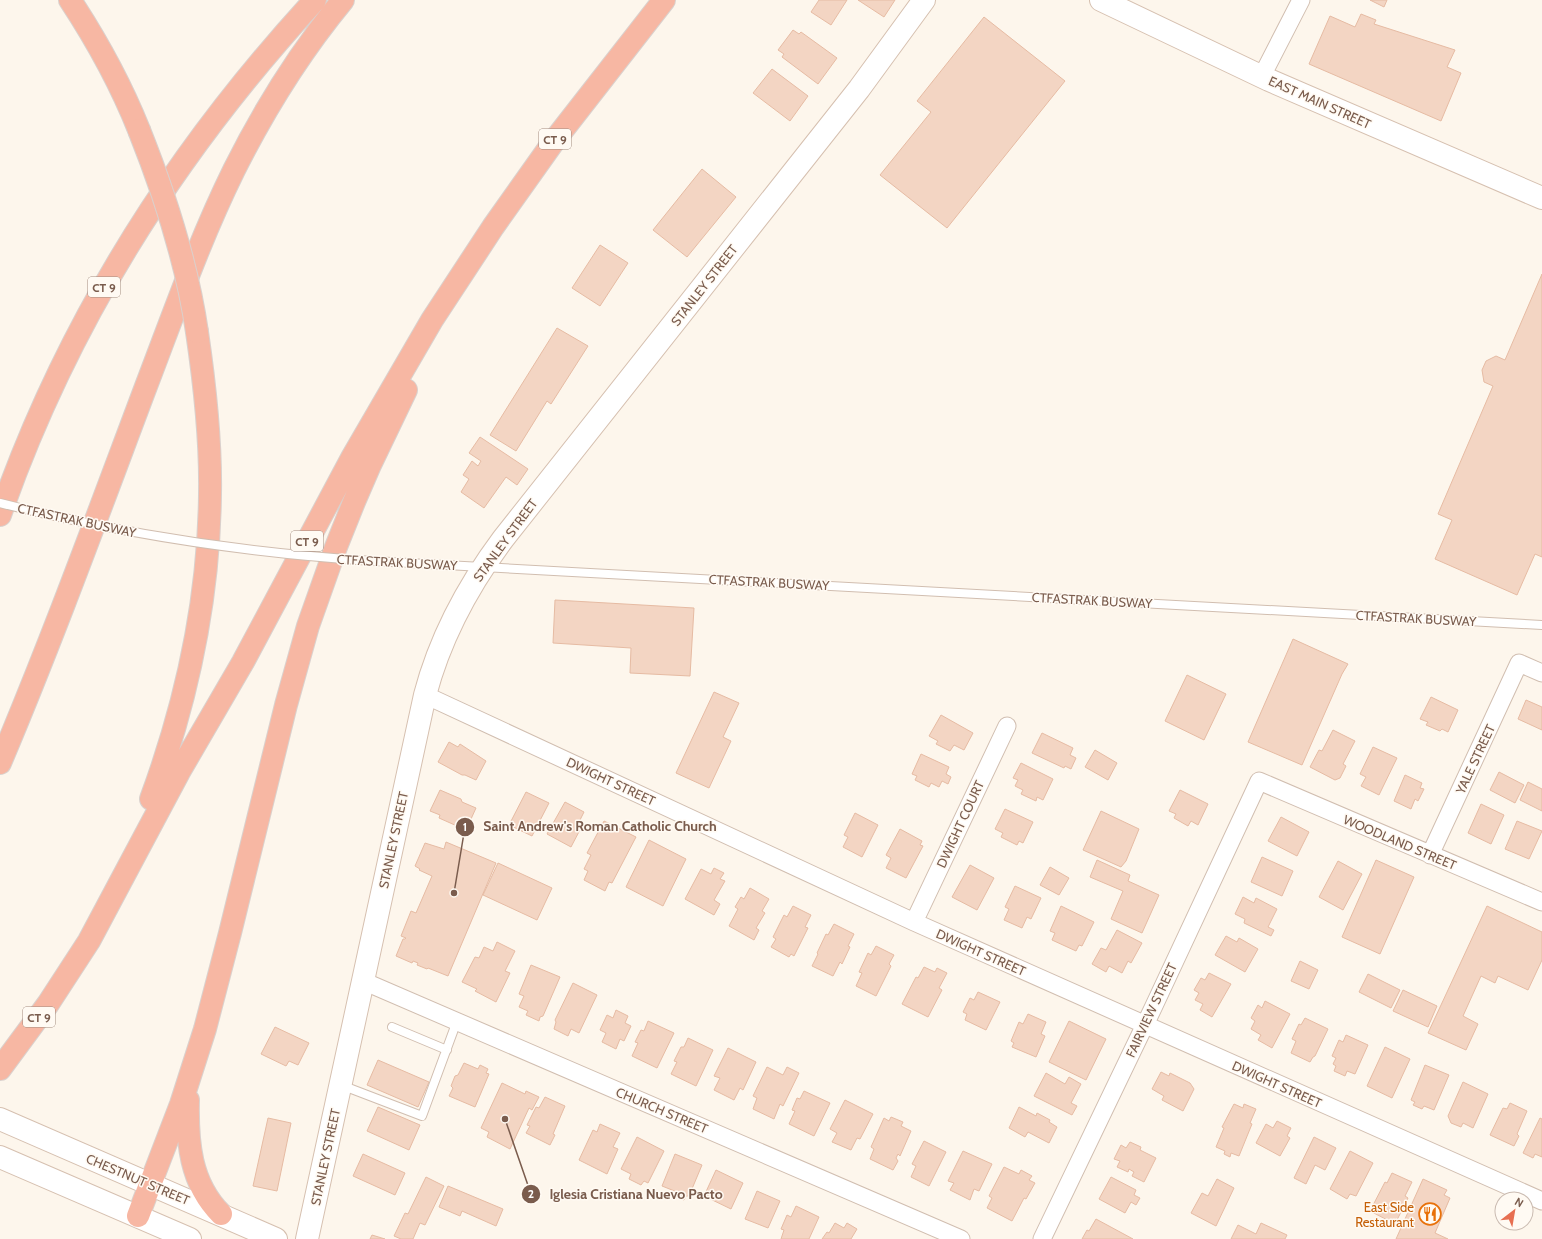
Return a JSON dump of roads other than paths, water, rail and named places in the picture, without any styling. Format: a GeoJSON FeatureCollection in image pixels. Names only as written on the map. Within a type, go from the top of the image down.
{"type":"FeatureCollection","features":[{"type":"Feature","properties":{"kind":"highway"},"geometry":{"type":"LineString","coordinates":[[70,0],[99,47],[118,84],[139,130],[159,184],[175,233],[187,280],[197,332],[206,403],[210,478],[210,518],[203,595],[193,655],[177,720],[161,772],[125,873]]}},
{"type":"Feature","properties":{"kind":"highway","name":"CT 9"},"geometry":{"type":"LineString","coordinates":[[0,515],[27,444],[52,386],[92,307],[139,227],[164,188],[218,113],[280,38],[315,0]]}},
{"type":"Feature","properties":{"kind":"highway"},"geometry":{"type":"LineString","coordinates":[[0,763],[66,598],[193,264],[224,190],[251,136],[272,101],[313,39],[343,0]]}},
{"type":"Feature","properties":{"kind":"highway","name":"CT 9"},"geometry":{"type":"LineString","coordinates":[[0,1069],[44,1011],[75,963],[172,784],[243,662],[373,421],[432,320],[482,244],[554,141],[664,0]]}},
{"type":"Feature","properties":{"kind":"highway"},"geometry":{"type":"LineString","coordinates":[[138,1216],[188,1084],[220,976],[295,671],[317,597],[338,540],[370,465],[417,369],[482,244]]}},
{"type":"Feature","properties":{"kind":"highway"},"geometry":{"type":"LineString","coordinates":[[188,1084],[188,1130],[192,1162],[200,1187],[209,1201],[221,1214]]}},
{"type":"Feature","properties":{"kind":"main road","name":"STANLEY STREET"},"geometry":{"type":"LineString","coordinates":[[307,1239],[425,695],[435,662],[448,630],[483,567],[503,539],[859,89],[924,0]]}},
{"type":"Feature","properties":{"kind":"main road","name":"EAST MAIN STREET"},"geometry":{"type":"LineString","coordinates":[[1101,0],[1262,76],[1542,198]]}},
{"type":"Feature","properties":{"kind":"main road","name":"CHESTNUT STREET"},"geometry":{"type":"LineString","coordinates":[[0,1119],[276,1239]]}},
{"type":"Feature","properties":{"kind":"main road"},"geometry":{"type":"LineString","coordinates":[[8,1160],[190,1239]]}},
{"type":"Feature","properties":{"kind":"street"},"geometry":{"type":"LineString","coordinates":[[1262,76],[1301,0]]}},
{"type":"Feature","properties":{"kind":"street","name":"YALE STREET"},"geometry":{"type":"LineString","coordinates":[[1430,855],[1519,663],[1542,673]]}},
{"type":"Feature","properties":{"kind":"street","name":"DWIGHT STREET"},"geometry":{"type":"LineString","coordinates":[[425,695],[914,922],[1542,1201]]}},
{"type":"Feature","properties":{"kind":"street","name":"DWIGHT COURT"},"geometry":{"type":"LineString","coordinates":[[914,922],[1007,726]]}},
{"type":"Feature","properties":{"kind":"street","name":"WOODLAND STREET"},"geometry":{"type":"LineString","coordinates":[[1259,781],[1542,902]]}},
{"type":"Feature","properties":{"kind":"street","name":"FAIRVIEW STREET"},"geometry":{"type":"LineString","coordinates":[[1042,1239],[1259,781]]}},
{"type":"Feature","properties":{"kind":"street","name":"CHURCH STREET"},"geometry":{"type":"LineString","coordinates":[[363,981],[960,1239]]}},
{"type":"Feature","properties":{"kind":"lane","name":"CTFASTRAK BUSWAY"},"geometry":{"type":"LineString","coordinates":[[0,503],[94,524],[175,539],[279,553],[373,561],[1542,625]]}},
{"type":"Feature","properties":{"kind":"lane"},"geometry":{"type":"LineString","coordinates":[[341,1085],[422,1116],[458,1021]]}},
{"type":"Feature","properties":{"kind":"lane"},"geometry":{"type":"LineString","coordinates":[[392,1028],[446,1050]]}},
{"type":"Feature","properties":{"kind":"place","name":"Saint Andrew's Roman Catholic Church"},"geometry":{"type":"Point","coordinates":[454,893]}},
{"type":"Feature","properties":{"kind":"place","name":"Iglesia Cristiana Nuevo Pacto"},"geometry":{"type":"Point","coordinates":[505,1119]}},
{"type":"Feature","properties":{"kind":"place","name":"East Side Restaurant"},"geometry":{"type":"Point","coordinates":[1430,1214]}}]}
